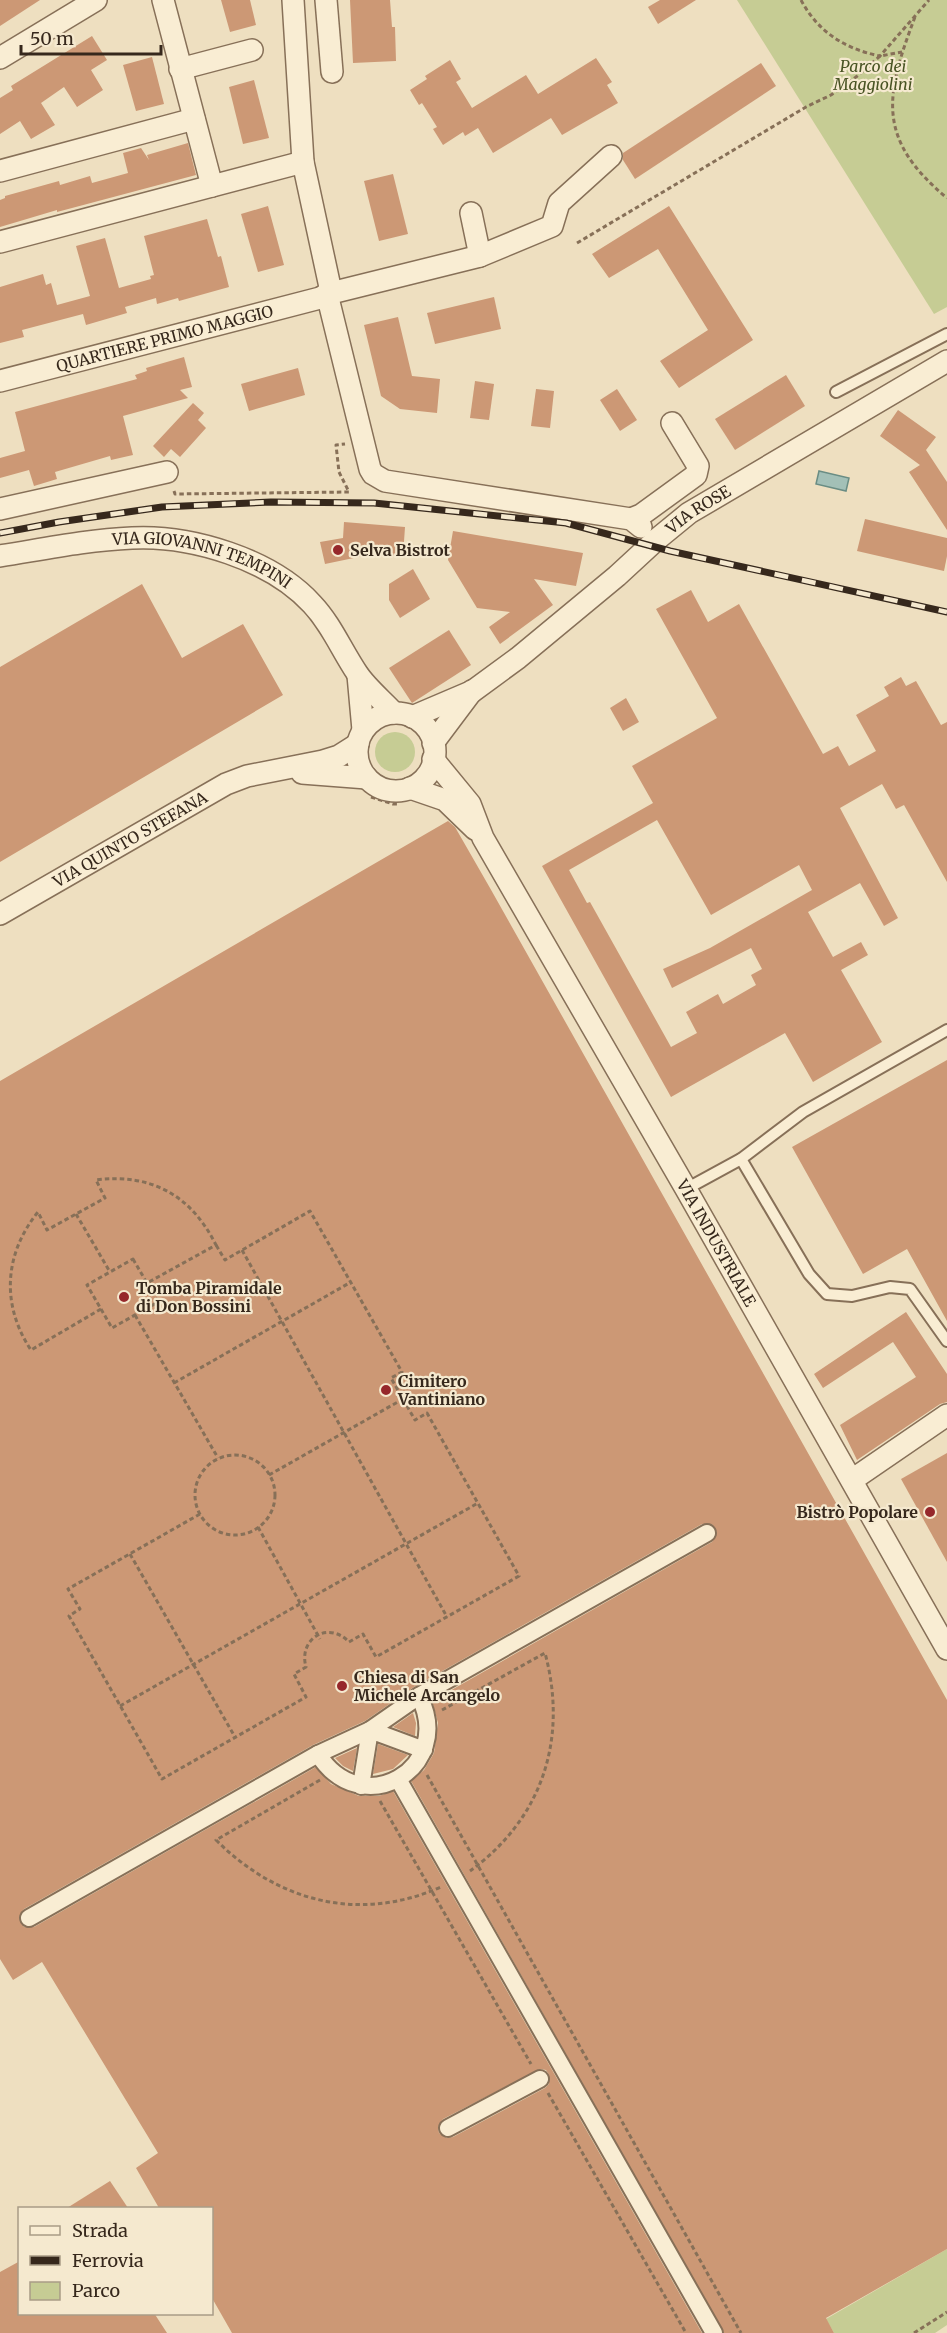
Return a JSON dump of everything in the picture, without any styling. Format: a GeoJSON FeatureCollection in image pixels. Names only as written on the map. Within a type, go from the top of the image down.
{"type":"FeatureCollection","features":[{"type":"Feature","properties":{"kind":"street"},"geometry":{"type":"LineString","coordinates":[[0,58],[96,0]]}},
{"type":"Feature","properties":{"kind":"street"},"geometry":{"type":"LineString","coordinates":[[163,0],[212,186]]}},
{"type":"Feature","properties":{"kind":"street"},"geometry":{"type":"LineString","coordinates":[[332,72],[327,9],[293,10],[303,162],[330,287],[327,294],[370,470],[373,474],[385,481],[636,523],[641,515],[696,474],[698,466],[672,423]]}},
{"type":"Feature","properties":{"kind":"street"},"geometry":{"type":"LineString","coordinates":[[180,69],[252,50]]}},
{"type":"Feature","properties":{"kind":"street"},"geometry":{"type":"LineString","coordinates":[[0,171],[194,119]]}},
{"type":"Feature","properties":{"kind":"street","name":"QUARTIERE PRIMO MAGGIO"},"geometry":{"type":"LineString","coordinates":[[0,381],[480,256],[552,226],[559,203],[611,156]]}},
{"type":"Feature","properties":{"kind":"street"},"geometry":{"type":"LineString","coordinates":[[0,242],[303,162]]}},
{"type":"Feature","properties":{"kind":"street"},"geometry":{"type":"LineString","coordinates":[[471,213],[480,256]]}},
{"type":"Feature","properties":{"kind":"street","name":"VIA ROSE"},"geometry":{"type":"LineString","coordinates":[[403,715],[473,691],[518,658],[585,603],[689,513],[947,361]]}},
{"type":"Feature","properties":{"kind":"street"},"geometry":{"type":"LineString","coordinates":[[0,509],[168,472]]}},
{"type":"Feature","properties":{"kind":"street","name":"VIA GIOVANNI TEMPINI"},"geometry":{"type":"LineString","coordinates":[[0,556],[75,543],[134,537],[177,541],[216,549],[258,564],[289,583],[326,620],[358,675],[403,715]]}},
{"type":"Feature","properties":{"kind":"street","name":"VIA GIOVANNI TEMPINI"},"geometry":{"type":"LineString","coordinates":[[358,675],[360,737]]}},
{"type":"Feature","properties":{"kind":"street","name":"VIA ROSE"},"geometry":{"type":"LineString","coordinates":[[433,751],[473,691]]}},
{"type":"Feature","properties":{"kind":"street"},"geometry":{"type":"LineString","coordinates":[[403,715],[426,727],[433,751],[429,772],[410,788],[387,790],[376,786],[360,768],[357,756],[360,737],[371,721],[382,716],[403,715]]}},
{"type":"Feature","properties":{"kind":"street","name":"VIA QUINTO STEFANA"},"geometry":{"type":"LineString","coordinates":[[0,914],[209,793],[247,776],[339,756],[360,737]]}},
{"type":"Feature","properties":{"kind":"street","name":"VIA INDUSTRIALE"},"geometry":{"type":"LineString","coordinates":[[433,751],[470,804],[483,838],[686,1189],[947,1649]]}},
{"type":"Feature","properties":{"kind":"street","name":"VIA QUINTO STEFANA"},"geometry":{"type":"LineString","coordinates":[[262,772],[367,778]]}},
{"type":"Feature","properties":{"kind":"street","name":"VIA INDUSTRIALE"},"geometry":{"type":"LineString","coordinates":[[410,788],[446,800],[483,838]]}},
{"type":"Feature","properties":{"kind":"street"},"geometry":{"type":"LineString","coordinates":[[852,1480],[947,1415]]}},
{"type":"Feature","properties":{"kind":"street"},"geometry":{"type":"LineString","coordinates":[[29,1918],[318,1754],[370,1730],[419,1696],[707,1533]]}},
{"type":"Feature","properties":{"kind":"street"},"geometry":{"type":"LineString","coordinates":[[318,1754],[333,1773],[341,1779],[366,1786],[398,1779],[421,1755],[429,1729],[428,1718],[419,1696]]}},
{"type":"Feature","properties":{"kind":"street"},"geometry":{"type":"LineString","coordinates":[[370,1730],[421,1755]]}},
{"type":"Feature","properties":{"kind":"street"},"geometry":{"type":"LineString","coordinates":[[366,1786],[370,1730]]}},
{"type":"Feature","properties":{"kind":"street"},"geometry":{"type":"LineString","coordinates":[[398,1779],[714,2333]]}},
{"type":"Feature","properties":{"kind":"street"},"geometry":{"type":"LineString","coordinates":[[448,2128],[540,2079]]}},
{"type":"Feature","properties":{"kind":"lane"},"geometry":{"type":"LineString","coordinates":[[836,392],[947,334]]}},
{"type":"Feature","properties":{"kind":"lane"},"geometry":{"type":"LineString","coordinates":[[686,1189],[741,1159],[803,1112],[947,1030]]}},
{"type":"Feature","properties":{"kind":"lane"},"geometry":{"type":"LineString","coordinates":[[741,1159],[809,1274],[827,1294],[852,1296],[890,1287],[910,1289],[947,1341]]}},
{"type":"Feature","properties":{"kind":"path"},"geometry":{"type":"LineString","coordinates":[[801,0],[809,15],[829,36],[854,49],[880,56],[902,52]]}},
{"type":"Feature","properties":{"kind":"path"},"geometry":{"type":"LineString","coordinates":[[577,243],[806,107],[831,95],[880,56],[929,0]]}},
{"type":"Feature","properties":{"kind":"path"},"geometry":{"type":"LineString","coordinates":[[915,17],[893,83],[896,132],[906,154],[926,180],[947,198]]}},
{"type":"Feature","properties":{"kind":"path"},"geometry":{"type":"LineString","coordinates":[[168,472],[175,494],[349,492],[339,472],[336,445],[363,442]]}},
{"type":"Feature","properties":{"kind":"path"},"geometry":{"type":"LineString","coordinates":[[101,1309],[31,1350],[17,1326],[9,1286],[16,1246],[38,1212],[47,1230],[105,1198],[96,1180],[122,1178],[136,1180],[161,1188],[184,1202],[203,1221],[225,1260],[310,1211],[402,1372],[391,1378],[415,1420],[427,1413],[519,1576],[376,1658],[363,1634],[349,1642],[338,1633],[318,1634],[311,1639],[304,1652],[306,1667],[294,1674],[306,1696],[162,1779],[69,1616],[80,1610],[68,1589],[200,1514]]}},
{"type":"Feature","properties":{"kind":"path"},"geometry":{"type":"LineString","coordinates":[[76,1214],[110,1272]]}},
{"type":"Feature","properties":{"kind":"path"},"geometry":{"type":"LineString","coordinates":[[147,1283],[216,1245]]}},
{"type":"Feature","properties":{"kind":"path"},"geometry":{"type":"LineString","coordinates":[[242,1250],[447,1617]]}},
{"type":"Feature","properties":{"kind":"path"},"geometry":{"type":"LineString","coordinates":[[133,1259],[158,1302],[112,1328],[87,1285],[110,1272],[133,1259]]}},
{"type":"Feature","properties":{"kind":"path"},"geometry":{"type":"LineString","coordinates":[[174,1383],[351,1282]]}},
{"type":"Feature","properties":{"kind":"path"},"geometry":{"type":"LineString","coordinates":[[135,1315],[218,1458]]}},
{"type":"Feature","properties":{"kind":"path"},"geometry":{"type":"LineString","coordinates":[[269,1475],[403,1399]]}},
{"type":"Feature","properties":{"kind":"path"},"geometry":{"type":"LineString","coordinates":[[227,1455],[247,1457],[263,1467],[269,1475],[275,1493],[274,1503],[265,1520],[258,1527],[241,1534],[222,1532],[213,1528],[200,1514],[195,1499],[197,1483],[205,1468],[218,1458],[227,1455]]}},
{"type":"Feature","properties":{"kind":"path"},"geometry":{"type":"LineString","coordinates":[[120,1706],[478,1503]]}},
{"type":"Feature","properties":{"kind":"path"},"geometry":{"type":"LineString","coordinates":[[258,1527],[320,1639]]}},
{"type":"Feature","properties":{"kind":"path"},"geometry":{"type":"LineString","coordinates":[[130,1554],[235,1737]]}},
{"type":"Feature","properties":{"kind":"path"},"geometry":{"type":"LineString","coordinates":[[428,1718],[545,1653]]}},
{"type":"Feature","properties":{"kind":"path"},"geometry":{"type":"LineString","coordinates":[[421,1755],[741,2333]]}},
{"type":"Feature","properties":{"kind":"path"},"geometry":{"type":"LineString","coordinates":[[216,1840],[333,1773]]}},
{"type":"Feature","properties":{"kind":"path"},"geometry":{"type":"LineString","coordinates":[[366,1786],[540,2079],[686,2333]]}},
{"type":"Feature","properties":{"kind":"path"},"geometry":{"type":"LineString","coordinates":[[914,2333],[947,2312]]}},
{"type":"Feature","properties":{"kind":"green space","name":"Parco dei Maggiolini"},"geometry":{"type":"Polygon","coordinates":[[[737,0],[947,0],[947,307],[934,314],[737,0]]]}},
{"type":"Feature","properties":{"kind":"green space"},"geometry":{"type":"Polygon","coordinates":[[[395,732],[403,733],[409,738],[414,744],[414,760],[409,766],[403,771],[395,772],[387,771],[381,766],[376,760],[375,752],[376,744],[381,738],[387,733],[395,732]]]}},
{"type":"Feature","properties":{"kind":"green space"},"geometry":{"type":"Polygon","coordinates":[[[947,2249],[947,2325],[935,2333],[834,2333],[826,2319],[947,2249]]]}},
{"type":"Feature","properties":{"kind":"water"},"geometry":{"type":"Polygon","coordinates":[[[819,471],[849,478],[846,491],[816,484],[819,471]]]}},
{"type":"Feature","properties":{"kind":"building"},"geometry":{"type":"Polygon","coordinates":[[[0,0],[40,0],[0,26],[0,0]]]}},
{"type":"Feature","properties":{"kind":"building"},"geometry":{"type":"Polygon","coordinates":[[[221,0],[250,0],[256,25],[230,32],[221,0]]]}},
{"type":"Feature","properties":{"kind":"building"},"geometry":{"type":"Polygon","coordinates":[[[350,0],[390,0],[392,27],[395,27],[396,61],[353,63],[350,0]]]}},
{"type":"Feature","properties":{"kind":"building"},"geometry":{"type":"Polygon","coordinates":[[[660,0],[696,0],[658,24],[648,7],[660,0]]]}},
{"type":"Feature","properties":{"kind":"building"},"geometry":{"type":"Polygon","coordinates":[[[92,36],[107,60],[91,70],[103,90],[77,107],[64,87],[41,103],[55,125],[31,139],[20,121],[0,134],[0,98],[13,90],[11,86],[92,36]]]}},
{"type":"Feature","properties":{"kind":"building"},"geometry":{"type":"Polygon","coordinates":[[[152,57],[164,104],[136,111],[123,65],[152,57]]]}},
{"type":"Feature","properties":{"kind":"building"},"geometry":{"type":"Polygon","coordinates":[[[596,58],[612,82],[607,85],[618,103],[562,135],[551,118],[493,153],[478,128],[465,136],[463,132],[443,145],[433,129],[437,127],[422,103],[419,105],[410,90],[427,79],[425,76],[450,60],[461,79],[456,82],[472,108],[526,75],[538,94],[596,58]]]}},
{"type":"Feature","properties":{"kind":"building"},"geometry":{"type":"Polygon","coordinates":[[[761,63],[776,86],[635,179],[623,160],[623,153],[761,63]]]}},
{"type":"Feature","properties":{"kind":"building"},"geometry":{"type":"Polygon","coordinates":[[[254,80],[269,138],[243,144],[229,87],[254,80]]]}},
{"type":"Feature","properties":{"kind":"building"},"geometry":{"type":"Polygon","coordinates":[[[188,143],[196,175],[57,212],[57,210],[0,227],[0,200],[5,196],[59,181],[60,185],[90,176],[92,183],[128,173],[123,153],[141,148],[149,160],[147,155],[188,143]]]}},
{"type":"Feature","properties":{"kind":"building"},"geometry":{"type":"Polygon","coordinates":[[[393,174],[408,234],[379,241],[364,181],[393,174]]]}},
{"type":"Feature","properties":{"kind":"building"},"geometry":{"type":"Polygon","coordinates":[[[268,206],[284,265],[258,272],[241,214],[268,206]]]}},
{"type":"Feature","properties":{"kind":"building"},"geometry":{"type":"Polygon","coordinates":[[[669,206],[753,340],[679,388],[660,361],[708,330],[658,249],[609,278],[592,254],[669,206]]]}},
{"type":"Feature","properties":{"kind":"building"},"geometry":{"type":"Polygon","coordinates":[[[207,219],[218,257],[221,256],[229,287],[179,301],[178,298],[157,304],[156,298],[125,307],[127,313],[86,325],[83,314],[22,330],[24,337],[0,343],[0,287],[43,274],[46,285],[51,283],[57,305],[90,296],[76,246],[105,238],[119,288],[151,279],[150,276],[154,275],[144,236],[207,219]]]}},
{"type":"Feature","properties":{"kind":"building"},"geometry":{"type":"Polygon","coordinates":[[[494,297],[501,329],[435,344],[427,313],[494,297]]]}},
{"type":"Feature","properties":{"kind":"building"},"geometry":{"type":"Polygon","coordinates":[[[398,317],[412,376],[440,379],[437,413],[400,409],[381,396],[364,325],[398,317]]]}},
{"type":"Feature","properties":{"kind":"building"},"geometry":{"type":"Polygon","coordinates":[[[184,357],[192,387],[180,390],[188,398],[123,416],[133,455],[111,460],[110,456],[55,472],[57,479],[34,486],[29,470],[0,478],[0,458],[25,451],[15,412],[137,379],[135,375],[147,371],[146,368],[184,357]]]}},
{"type":"Feature","properties":{"kind":"building"},"geometry":{"type":"Polygon","coordinates":[[[298,368],[305,395],[249,411],[241,384],[298,368]]]}},
{"type":"Feature","properties":{"kind":"building"},"geometry":{"type":"Polygon","coordinates":[[[786,375],[805,406],[735,450],[715,419],[786,375]]]}},
{"type":"Feature","properties":{"kind":"building"},"geometry":{"type":"Polygon","coordinates":[[[475,381],[494,384],[489,420],[470,418],[475,381]]]}},
{"type":"Feature","properties":{"kind":"building"},"geometry":{"type":"Polygon","coordinates":[[[536,389],[554,391],[550,428],[531,426],[536,389]]]}},
{"type":"Feature","properties":{"kind":"building"},"geometry":{"type":"Polygon","coordinates":[[[617,389],[637,420],[620,431],[600,400],[617,389]]]}},
{"type":"Feature","properties":{"kind":"building"},"geometry":{"type":"Polygon","coordinates":[[[193,403],[204,413],[198,420],[206,428],[180,457],[171,449],[164,457],[153,446],[193,403]]]}},
{"type":"Feature","properties":{"kind":"building"},"geometry":{"type":"Polygon","coordinates":[[[898,410],[936,437],[926,450],[947,482],[947,530],[909,472],[920,465],[880,436],[898,410]]]}},
{"type":"Feature","properties":{"kind":"building"},"geometry":{"type":"Polygon","coordinates":[[[865,519],[947,538],[944,571],[857,551],[865,519]]]}},
{"type":"Feature","properties":{"kind":"building"},"geometry":{"type":"Polygon","coordinates":[[[344,522],[405,527],[403,556],[373,554],[325,564],[320,542],[343,538],[344,522]]]}},
{"type":"Feature","properties":{"kind":"building"},"geometry":{"type":"Polygon","coordinates":[[[453,531],[583,553],[576,586],[534,579],[553,605],[500,644],[489,627],[510,612],[477,608],[448,560],[453,531]]]}},
{"type":"Feature","properties":{"kind":"building"},"geometry":{"type":"Polygon","coordinates":[[[413,569],[430,599],[400,618],[389,600],[389,584],[413,569]]]}},
{"type":"Feature","properties":{"kind":"building"},"geometry":{"type":"Polygon","coordinates":[[[142,584],[182,658],[243,624],[283,695],[0,862],[0,667],[142,584]]]}},
{"type":"Feature","properties":{"kind":"building"},"geometry":{"type":"Polygon","coordinates":[[[691,590],[708,622],[739,604],[823,754],[838,746],[849,766],[876,751],[856,715],[889,696],[884,687],[901,677],[906,686],[916,681],[941,725],[947,722],[947,882],[904,805],[896,809],[882,784],[840,808],[898,918],[884,926],[860,883],[808,912],[833,957],[861,942],[868,955],[841,970],[882,1042],[813,1082],[785,1033],[671,1097],[542,866],[653,803],[632,766],[717,718],[656,609],[691,590]],[[657,820],[569,870],[587,903],[590,902],[671,1047],[697,1033],[686,1012],[718,994],[723,1004],[756,985],[751,975],[762,969],[751,948],[672,988],[663,969],[710,948],[812,890],[799,865],[711,915],[657,820]]]}},
{"type":"Feature","properties":{"kind":"building"},"geometry":{"type":"Polygon","coordinates":[[[449,630],[471,665],[412,703],[389,668],[449,630]]]}},
{"type":"Feature","properties":{"kind":"building"},"geometry":{"type":"Polygon","coordinates":[[[626,698],[639,722],[623,731],[610,708],[626,698]]]}},
{"type":"Feature","properties":{"kind":"building","name":"Cimitero Vantiniano"},"geometry":{"type":"Polygon","coordinates":[[[448,821],[455,827],[490,888],[947,1700],[947,2249],[826,2318],[834,2333],[724,2333],[411,1781],[424,1770],[434,1753],[438,1723],[432,1701],[712,1542],[717,1533],[712,1524],[702,1524],[414,1687],[365,1721],[313,1745],[24,1909],[19,1918],[24,1927],[34,1927],[316,1767],[331,1784],[359,1796],[379,1796],[393,1791],[702,2333],[232,2333],[213,2300],[213,2207],[158,2207],[136,2168],[158,2153],[42,1962],[13,1980],[0,1959],[0,1081],[448,821]],[[540,2069],[443,2119],[438,2127],[439,2133],[447,2138],[453,2137],[545,2088],[549,2084],[549,2075],[546,2070],[540,2069]]]}},
{"type":"Feature","properties":{"kind":"building"},"geometry":{"type":"Polygon","coordinates":[[[947,1060],[947,1321],[907,1249],[863,1274],[792,1147],[947,1060]]]}},
{"type":"Feature","properties":{"kind":"building"},"geometry":{"type":"Polygon","coordinates":[[[906,1312],[947,1374],[947,1402],[940,1404],[857,1460],[840,1425],[916,1377],[893,1342],[823,1388],[814,1374],[906,1312]]]}},
{"type":"Feature","properties":{"kind":"building"},"geometry":{"type":"Polygon","coordinates":[[[947,1453],[947,1562],[901,1479],[947,1453]]]}},
{"type":"Feature","properties":{"kind":"building"},"geometry":{"type":"Polygon","coordinates":[[[413,1713],[416,1723],[415,1736],[393,1727],[413,1713]]]}},
{"type":"Feature","properties":{"kind":"building"},"geometry":{"type":"Polygon","coordinates":[[[378,1744],[408,1755],[393,1769],[373,1774],[378,1744]]]}},
{"type":"Feature","properties":{"kind":"building"},"geometry":{"type":"Polygon","coordinates":[[[357,1748],[353,1771],[343,1766],[335,1758],[357,1748]]]}},
{"type":"Feature","properties":{"kind":"building"},"geometry":{"type":"Polygon","coordinates":[[[110,2181],[127,2207],[69,2207],[110,2181]]]}},
{"type":"Feature","properties":{"kind":"building"},"geometry":{"type":"Polygon","coordinates":[[[18,2262],[18,2315],[155,2315],[167,2333],[0,2333],[0,2272],[18,2262]]]}},
{"type":"Feature","properties":{"kind":"railway"},"geometry":{"type":"LineString","coordinates":[[0,533],[162,507],[271,502],[374,503],[566,523],[670,551],[947,612]]}},
{"type":"Feature","properties":{"kind":"place","name":"Selva Bistrot"},"geometry":{"type":"Point","coordinates":[338,550]}},
{"type":"Feature","properties":{"kind":"place","name":"Tomba Piramidale di Don Bossini"},"geometry":{"type":"Point","coordinates":[124,1297]}},
{"type":"Feature","properties":{"kind":"place","name":"Cimitero Vantiniano"},"geometry":{"type":"Point","coordinates":[386,1390]}},
{"type":"Feature","properties":{"kind":"place","name":"Bistrò Popolare"},"geometry":{"type":"Point","coordinates":[930,1512]}},
{"type":"Feature","properties":{"kind":"place","name":"Chiesa di San Michele Arcangelo"},"geometry":{"type":"Point","coordinates":[342,1686]}}]}
